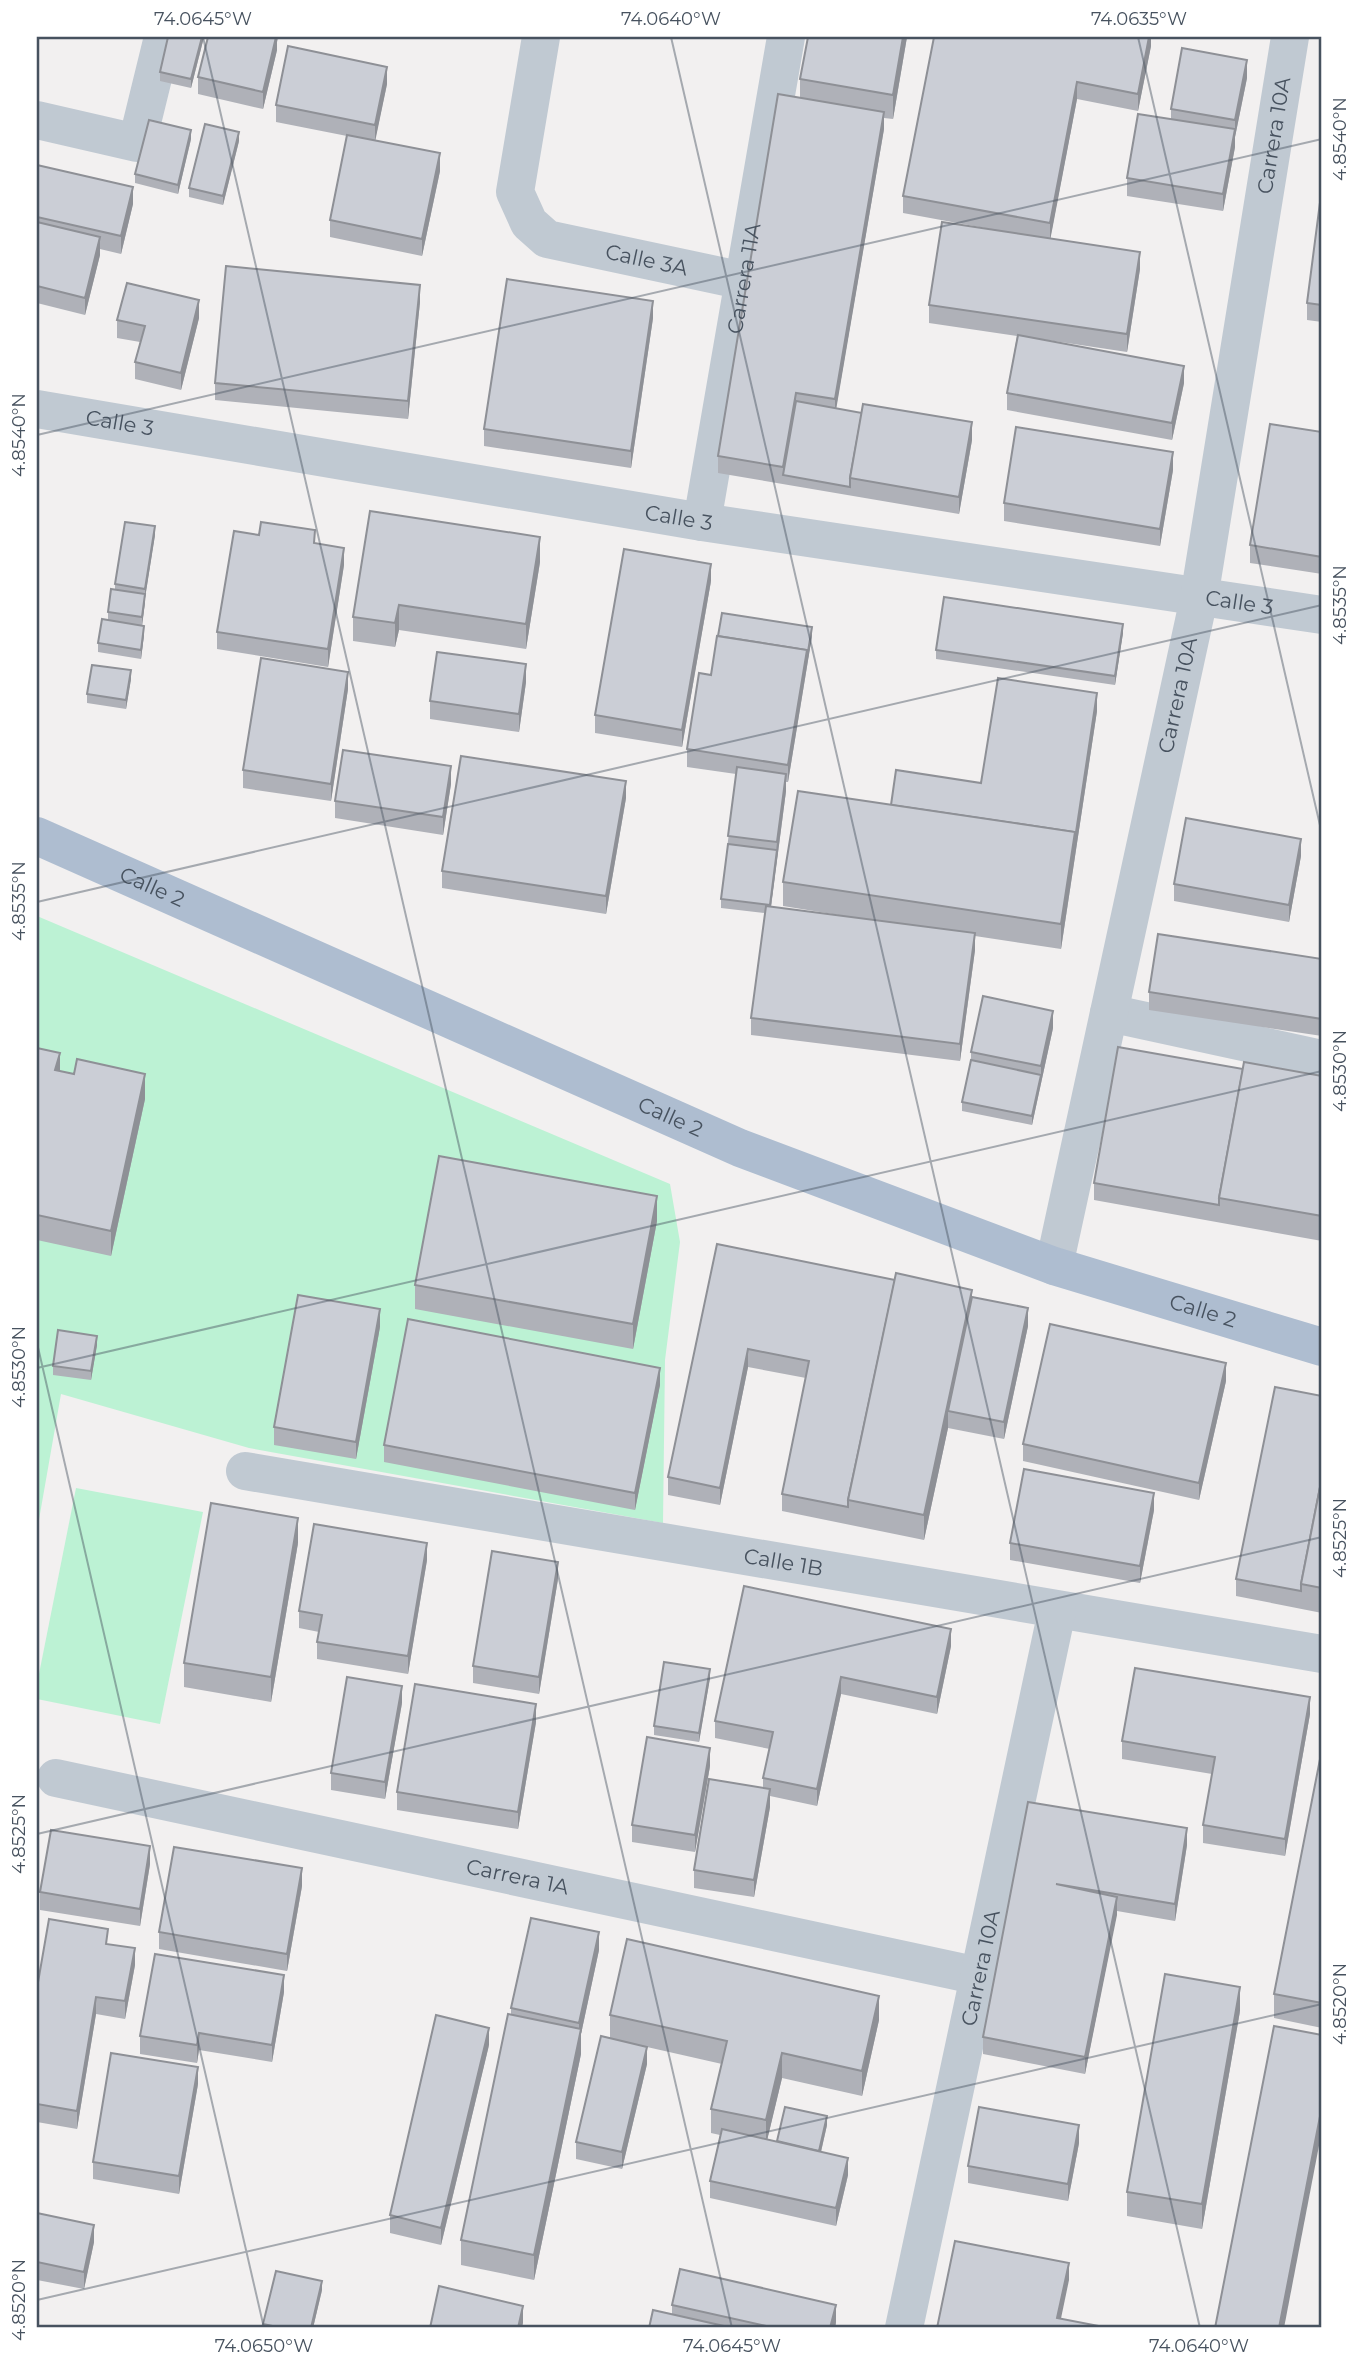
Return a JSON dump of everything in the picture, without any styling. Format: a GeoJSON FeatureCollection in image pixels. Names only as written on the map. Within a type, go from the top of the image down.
{"type":"FeatureCollection","features":[{"type":"Feature","properties":{"kind":"main road","name":"Calle 2"},"geometry":{"type":"LineString","coordinates":[[37,836],[740,1148],[1055,1266],[1322,1347]]}},
{"type":"Feature","properties":{"kind":"street"},"geometry":{"type":"LineString","coordinates":[[37,120],[137,143],[163,37]]}},
{"type":"Feature","properties":{"kind":"street","name":"Calle 3A"},"geometry":{"type":"LineString","coordinates":[[541,37],[515,192],[529,223],[547,239],[744,281]]}},
{"type":"Feature","properties":{"kind":"street","name":"Carrera 11A"},"geometry":{"type":"LineString","coordinates":[[702,522],[786,37]]}},
{"type":"Feature","properties":{"kind":"street","name":"Carrera 10A"},"geometry":{"type":"LineString","coordinates":[[1055,1266],[1199,598],[1290,37]]}},
{"type":"Feature","properties":{"kind":"street","name":"Calle 3"},"geometry":{"type":"LineString","coordinates":[[37,409],[702,522],[1322,615]]}},
{"type":"Feature","properties":{"kind":"street"},"geometry":{"type":"LineString","coordinates":[[1109,1013],[1322,1059]]}},
{"type":"Feature","properties":{"kind":"street","name":"Calle 1B"},"geometry":{"type":"LineString","coordinates":[[245,1471],[1322,1654]]}},
{"type":"Feature","properties":{"kind":"street","name":"Carrera 10A"},"geometry":{"type":"LineString","coordinates":[[904,2328],[1057,1611]]}},
{"type":"Feature","properties":{"kind":"street","name":"Carrera 1A"},"geometry":{"type":"LineString","coordinates":[[56,1777],[979,1976]]}},
{"type":"Feature","properties":{"kind":"green space"},"geometry":{"type":"Polygon","coordinates":[[[37,916],[670,1184],[680,1242],[665,1360],[663,1523],[249,1448],[61,1394],[37,1531],[37,916]]]}},
{"type":"Feature","properties":{"kind":"green space"},"geometry":{"type":"Polygon","coordinates":[[[76,1488],[203,1512],[160,1724],[37,1699],[37,1684],[76,1488]]]}},
{"type":"Feature","properties":{"kind":"building"},"geometry":{"type":"Polygon","coordinates":[[[168,37],[202,37],[191,79],[160,72],[168,37]]]}},
{"type":"Feature","properties":{"kind":"building"},"geometry":{"type":"Polygon","coordinates":[[[208,37],[276,37],[263,92],[198,77],[208,37]]]}},
{"type":"Feature","properties":{"kind":"building"},"geometry":{"type":"Polygon","coordinates":[[[808,37],[903,37],[893,95],[800,79],[808,37]]]}},
{"type":"Feature","properties":{"kind":"building"},"geometry":{"type":"Polygon","coordinates":[[[934,37],[1149,37],[1138,94],[1077,82],[1050,223],[903,196],[934,37]]]}},
{"type":"Feature","properties":{"kind":"building"},"geometry":{"type":"Polygon","coordinates":[[[288,46],[387,67],[375,125],[276,105],[288,46]]]}},
{"type":"Feature","properties":{"kind":"building"},"geometry":{"type":"Polygon","coordinates":[[[1182,48],[1247,60],[1235,120],[1171,109],[1182,48]]]}},
{"type":"Feature","properties":{"kind":"building"},"geometry":{"type":"Polygon","coordinates":[[[778,94],[884,112],[835,399],[796,393],[783,467],[718,456],[778,94]]]}},
{"type":"Feature","properties":{"kind":"building"},"geometry":{"type":"Polygon","coordinates":[[[1138,114],[1235,129],[1223,194],[1127,178],[1138,114]]]}},
{"type":"Feature","properties":{"kind":"building"},"geometry":{"type":"Polygon","coordinates":[[[149,120],[191,130],[178,185],[135,174],[149,120]]]}},
{"type":"Feature","properties":{"kind":"building"},"geometry":{"type":"Polygon","coordinates":[[[205,124],[239,132],[223,196],[189,188],[205,124]]]}},
{"type":"Feature","properties":{"kind":"building"},"geometry":{"type":"Polygon","coordinates":[[[347,135],[440,153],[422,239],[330,220],[347,135]]]}},
{"type":"Feature","properties":{"kind":"building"},"geometry":{"type":"Polygon","coordinates":[[[37,165],[133,187],[121,236],[37,217],[37,165]]]}},
{"type":"Feature","properties":{"kind":"building"},"geometry":{"type":"Polygon","coordinates":[[[1322,187],[1322,305],[1307,303],[1322,187]]]}},
{"type":"Feature","properties":{"kind":"building"},"geometry":{"type":"Polygon","coordinates":[[[37,222],[100,237],[85,298],[37,286],[37,222]]]}},
{"type":"Feature","properties":{"kind":"building"},"geometry":{"type":"Polygon","coordinates":[[[942,222],[1140,252],[1127,334],[929,305],[942,222]]]}},
{"type":"Feature","properties":{"kind":"building"},"geometry":{"type":"Polygon","coordinates":[[[226,266],[420,285],[408,401],[215,383],[226,266]]]}},
{"type":"Feature","properties":{"kind":"building"},"geometry":{"type":"Polygon","coordinates":[[[507,279],[653,301],[631,451],[484,429],[507,279]]]}},
{"type":"Feature","properties":{"kind":"building"},"geometry":{"type":"Polygon","coordinates":[[[127,283],[199,300],[181,373],[135,362],[145,326],[117,320],[127,283]]]}},
{"type":"Feature","properties":{"kind":"building"},"geometry":{"type":"Polygon","coordinates":[[[1018,335],[1184,366],[1172,423],[1007,393],[1018,335]]]}},
{"type":"Feature","properties":{"kind":"building"},"geometry":{"type":"Polygon","coordinates":[[[796,401],[862,413],[850,487],[783,475],[796,401]]]}},
{"type":"Feature","properties":{"kind":"building"},"geometry":{"type":"Polygon","coordinates":[[[863,404],[972,422],[959,497],[850,478],[863,404]]]}},
{"type":"Feature","properties":{"kind":"building"},"geometry":{"type":"Polygon","coordinates":[[[1270,424],[1322,432],[1322,557],[1250,545],[1270,424]]]}},
{"type":"Feature","properties":{"kind":"building"},"geometry":{"type":"Polygon","coordinates":[[[1016,427],[1173,452],[1160,529],[1004,503],[1016,427]]]}},
{"type":"Feature","properties":{"kind":"building"},"geometry":{"type":"Polygon","coordinates":[[[370,511],[540,537],[526,624],[399,605],[395,623],[353,617],[370,511]]]}},
{"type":"Feature","properties":{"kind":"building"},"geometry":{"type":"Polygon","coordinates":[[[125,522],[155,526],[145,589],[115,584],[125,522]]]}},
{"type":"Feature","properties":{"kind":"building"},"geometry":{"type":"Polygon","coordinates":[[[261,522],[315,530],[314,543],[344,548],[328,649],[217,632],[234,531],[259,535],[261,522]]]}},
{"type":"Feature","properties":{"kind":"building"},"geometry":{"type":"Polygon","coordinates":[[[624,549],[711,564],[682,730],[595,715],[624,549]]]}},
{"type":"Feature","properties":{"kind":"building"},"geometry":{"type":"Polygon","coordinates":[[[111,589],[145,594],[142,617],[108,612],[111,589]]]}},
{"type":"Feature","properties":{"kind":"building"},"geometry":{"type":"Polygon","coordinates":[[[944,597],[1123,624],[1115,676],[936,650],[944,597]]]}},
{"type":"Feature","properties":{"kind":"building"},"geometry":{"type":"Polygon","coordinates":[[[722,613],[812,627],[807,658],[807,650],[718,636],[722,613]]]}},
{"type":"Feature","properties":{"kind":"building"},"geometry":{"type":"Polygon","coordinates":[[[102,619],[144,626],[141,650],[98,643],[102,619]]]}},
{"type":"Feature","properties":{"kind":"building"},"geometry":{"type":"Polygon","coordinates":[[[717,636],[807,650],[788,765],[687,749],[699,673],[711,675],[717,636]]]}},
{"type":"Feature","properties":{"kind":"building"},"geometry":{"type":"Polygon","coordinates":[[[437,652],[526,664],[519,714],[430,701],[437,652]]]}},
{"type":"Feature","properties":{"kind":"building"},"geometry":{"type":"Polygon","coordinates":[[[261,658],[348,672],[331,784],[243,770],[261,658]]]}},
{"type":"Feature","properties":{"kind":"building"},"geometry":{"type":"Polygon","coordinates":[[[92,665],[131,670],[126,700],[87,694],[92,665]]]}},
{"type":"Feature","properties":{"kind":"building"},"geometry":{"type":"Polygon","coordinates":[[[998,678],[1097,693],[1075,839],[1075,832],[891,805],[896,770],[981,783],[998,678]]]}},
{"type":"Feature","properties":{"kind":"building"},"geometry":{"type":"Polygon","coordinates":[[[343,750],[451,766],[443,817],[335,801],[343,750]]]}},
{"type":"Feature","properties":{"kind":"building"},"geometry":{"type":"Polygon","coordinates":[[[461,756],[626,781],[606,896],[442,871],[461,756]]]}},
{"type":"Feature","properties":{"kind":"building"},"geometry":{"type":"Polygon","coordinates":[[[737,767],[786,774],[777,842],[728,836],[737,767]]]}},
{"type":"Feature","properties":{"kind":"building"},"geometry":{"type":"Polygon","coordinates":[[[798,791],[1075,832],[1061,924],[783,882],[798,791]]]}},
{"type":"Feature","properties":{"kind":"building"},"geometry":{"type":"Polygon","coordinates":[[[1186,818],[1301,839],[1289,905],[1174,884],[1186,818]]]}},
{"type":"Feature","properties":{"kind":"building"},"geometry":{"type":"Polygon","coordinates":[[[728,844],[777,850],[770,905],[721,899],[728,844]]]}},
{"type":"Feature","properties":{"kind":"building"},"geometry":{"type":"Polygon","coordinates":[[[766,906],[975,933],[960,1044],[751,1018],[766,906]]]}},
{"type":"Feature","properties":{"kind":"building"},"geometry":{"type":"Polygon","coordinates":[[[1158,934],[1322,959],[1322,1019],[1149,992],[1158,934]]]}},
{"type":"Feature","properties":{"kind":"building"},"geometry":{"type":"Polygon","coordinates":[[[983,996],[1053,1011],[1041,1066],[971,1052],[983,996]]]}},
{"type":"Feature","properties":{"kind":"building"},"geometry":{"type":"Polygon","coordinates":[[[1118,1047],[1243,1069],[1219,1205],[1094,1183],[1118,1047]]]}},
{"type":"Feature","properties":{"kind":"building"},"geometry":{"type":"Polygon","coordinates":[[[37,1048],[60,1053],[55,1070],[74,1074],[77,1059],[145,1074],[111,1231],[37,1215],[37,1048]]]}},
{"type":"Feature","properties":{"kind":"building"},"geometry":{"type":"Polygon","coordinates":[[[971,1060],[1041,1075],[1032,1116],[962,1102],[971,1060]]]}},
{"type":"Feature","properties":{"kind":"building"},"geometry":{"type":"Polygon","coordinates":[[[1244,1062],[1322,1076],[1322,1216],[1219,1198],[1244,1062]]]}},
{"type":"Feature","properties":{"kind":"building"},"geometry":{"type":"Polygon","coordinates":[[[439,1156],[657,1196],[633,1324],[415,1285],[439,1156]]]}},
{"type":"Feature","properties":{"kind":"building"},"geometry":{"type":"Polygon","coordinates":[[[717,1244],[895,1280],[848,1507],[782,1494],[809,1361],[748,1349],[720,1488],[668,1477],[717,1244]]]}},
{"type":"Feature","properties":{"kind":"building"},"geometry":{"type":"Polygon","coordinates":[[[896,1273],[972,1290],[924,1515],[848,1500],[896,1273]]]}},
{"type":"Feature","properties":{"kind":"building"},"geometry":{"type":"Polygon","coordinates":[[[298,1295],[380,1309],[356,1442],[274,1427],[298,1295]]]}},
{"type":"Feature","properties":{"kind":"building"},"geometry":{"type":"Polygon","coordinates":[[[972,1297],[1028,1308],[1004,1422],[948,1411],[972,1297]]]}},
{"type":"Feature","properties":{"kind":"building"},"geometry":{"type":"Polygon","coordinates":[[[408,1319],[660,1368],[635,1493],[384,1445],[408,1319]]]}},
{"type":"Feature","properties":{"kind":"building"},"geometry":{"type":"Polygon","coordinates":[[[1050,1324],[1226,1363],[1199,1483],[1023,1444],[1050,1324]]]}},
{"type":"Feature","properties":{"kind":"building"},"geometry":{"type":"Polygon","coordinates":[[[58,1330],[97,1336],[91,1371],[53,1366],[58,1330]]]}},
{"type":"Feature","properties":{"kind":"building"},"geometry":{"type":"Polygon","coordinates":[[[1275,1387],[1322,1396],[1322,1477],[1301,1591],[1236,1579],[1275,1387]]]}},
{"type":"Feature","properties":{"kind":"building"},"geometry":{"type":"Polygon","coordinates":[[[1024,1469],[1154,1493],[1140,1566],[1010,1543],[1024,1469]]]}},
{"type":"Feature","properties":{"kind":"building"},"geometry":{"type":"Polygon","coordinates":[[[1322,1477],[1322,1588],[1301,1584],[1322,1477]]]}},
{"type":"Feature","properties":{"kind":"building"},"geometry":{"type":"Polygon","coordinates":[[[211,1503],[298,1518],[271,1677],[184,1663],[211,1503]]]}},
{"type":"Feature","properties":{"kind":"building"},"geometry":{"type":"Polygon","coordinates":[[[314,1524],[427,1543],[408,1656],[317,1642],[322,1615],[299,1611],[314,1524]]]}},
{"type":"Feature","properties":{"kind":"building"},"geometry":{"type":"Polygon","coordinates":[[[492,1551],[558,1562],[539,1677],[473,1666],[492,1551]]]}},
{"type":"Feature","properties":{"kind":"building"},"geometry":{"type":"Polygon","coordinates":[[[744,1586],[951,1629],[937,1697],[841,1677],[817,1789],[763,1778],[773,1732],[715,1721],[744,1586]]]}},
{"type":"Feature","properties":{"kind":"building"},"geometry":{"type":"Polygon","coordinates":[[[664,1662],[710,1669],[699,1733],[654,1726],[664,1662]]]}},
{"type":"Feature","properties":{"kind":"building"},"geometry":{"type":"Polygon","coordinates":[[[1135,1668],[1310,1697],[1285,1839],[1203,1825],[1215,1757],[1122,1741],[1135,1668]]]}},
{"type":"Feature","properties":{"kind":"building"},"geometry":{"type":"Polygon","coordinates":[[[347,1677],[402,1686],[385,1782],[331,1773],[347,1677]]]}},
{"type":"Feature","properties":{"kind":"building"},"geometry":{"type":"Polygon","coordinates":[[[415,1684],[536,1704],[518,1812],[397,1792],[415,1684]]]}},
{"type":"Feature","properties":{"kind":"building"},"geometry":{"type":"Polygon","coordinates":[[[647,1737],[710,1748],[695,1835],[632,1825],[647,1737]]]}},
{"type":"Feature","properties":{"kind":"building"},"geometry":{"type":"Polygon","coordinates":[[[1322,1749],[1322,2003],[1274,1994],[1322,1749]]]}},
{"type":"Feature","properties":{"kind":"building"},"geometry":{"type":"Polygon","coordinates":[[[709,1779],[770,1789],[754,1880],[694,1870],[709,1779]]]}},
{"type":"Feature","properties":{"kind":"building"},"geometry":{"type":"Polygon","coordinates":[[[1028,1802],[1187,1828],[1175,1904],[1056,1884],[1117,1897],[1085,2057],[983,2037],[1028,1802]]]}},
{"type":"Feature","properties":{"kind":"building"},"geometry":{"type":"Polygon","coordinates":[[[51,1830],[150,1846],[140,1909],[40,1892],[51,1830]]]}},
{"type":"Feature","properties":{"kind":"building"},"geometry":{"type":"Polygon","coordinates":[[[174,1847],[302,1868],[287,1954],[159,1932],[174,1847]]]}},
{"type":"Feature","properties":{"kind":"building"},"geometry":{"type":"Polygon","coordinates":[[[531,1918],[599,1932],[579,2023],[511,2008],[531,1918]]]}},
{"type":"Feature","properties":{"kind":"building"},"geometry":{"type":"Polygon","coordinates":[[[49,1919],[108,1929],[106,1944],[135,1948],[125,2001],[96,1997],[77,2111],[37,2104],[37,1988],[49,1919]]]}},
{"type":"Feature","properties":{"kind":"building"},"geometry":{"type":"Polygon","coordinates":[[[627,1939],[879,1996],[862,2071],[782,2053],[766,2120],[711,2109],[727,2041],[610,2015],[627,1939]]]}},
{"type":"Feature","properties":{"kind":"building"},"geometry":{"type":"Polygon","coordinates":[[[155,1954],[284,1975],[272,2045],[199,2033],[197,2045],[140,2036],[155,1954]]]}},
{"type":"Feature","properties":{"kind":"building"},"geometry":{"type":"Polygon","coordinates":[[[1165,1974],[1240,1987],[1202,2204],[1127,2192],[1165,1974]]]}},
{"type":"Feature","properties":{"kind":"building"},"geometry":{"type":"Polygon","coordinates":[[[508,2014],[581,2029],[534,2255],[461,2240],[508,2014]]]}},
{"type":"Feature","properties":{"kind":"building"},"geometry":{"type":"Polygon","coordinates":[[[436,2015],[489,2028],[441,2228],[390,2215],[436,2015]]]}},
{"type":"Feature","properties":{"kind":"building"},"geometry":{"type":"Polygon","coordinates":[[[1274,2026],[1322,2035],[1322,2106],[1279,2328],[1215,2328],[1274,2026]]]}},
{"type":"Feature","properties":{"kind":"building"},"geometry":{"type":"Polygon","coordinates":[[[601,2036],[647,2047],[622,2152],[576,2142],[601,2036]]]}},
{"type":"Feature","properties":{"kind":"building"},"geometry":{"type":"Polygon","coordinates":[[[111,2053],[198,2067],[179,2176],[93,2162],[111,2053]]]}},
{"type":"Feature","properties":{"kind":"building"},"geometry":{"type":"Polygon","coordinates":[[[785,2107],[827,2116],[819,2151],[777,2141],[785,2107]]]}},
{"type":"Feature","properties":{"kind":"building"},"geometry":{"type":"Polygon","coordinates":[[[979,2107],[1079,2125],[1068,2184],[968,2166],[979,2107]]]}},
{"type":"Feature","properties":{"kind":"building"},"geometry":{"type":"Polygon","coordinates":[[[722,2129],[848,2158],[836,2208],[710,2181],[722,2129]]]}},
{"type":"Feature","properties":{"kind":"building"},"geometry":{"type":"Polygon","coordinates":[[[37,2213],[94,2225],[84,2272],[37,2262],[37,2213]]]}},
{"type":"Feature","properties":{"kind":"building"},"geometry":{"type":"Polygon","coordinates":[[[955,2241],[1069,2263],[1057,2318],[1109,2328],[937,2328],[955,2241]]]}},
{"type":"Feature","properties":{"kind":"building"},"geometry":{"type":"Polygon","coordinates":[[[680,2269],[836,2305],[830,2328],[775,2328],[672,2305],[680,2269]]]}},
{"type":"Feature","properties":{"kind":"building"},"geometry":{"type":"Polygon","coordinates":[[[276,2271],[322,2281],[311,2328],[282,2328],[263,2324],[276,2271]]]}},
{"type":"Feature","properties":{"kind":"building"},"geometry":{"type":"Polygon","coordinates":[[[439,2286],[523,2306],[518,2328],[430,2328],[439,2286]]]}},
{"type":"Feature","properties":{"kind":"building"},"geometry":{"type":"Polygon","coordinates":[[[653,2310],[733,2328],[649,2328],[653,2310]]]}}]}
